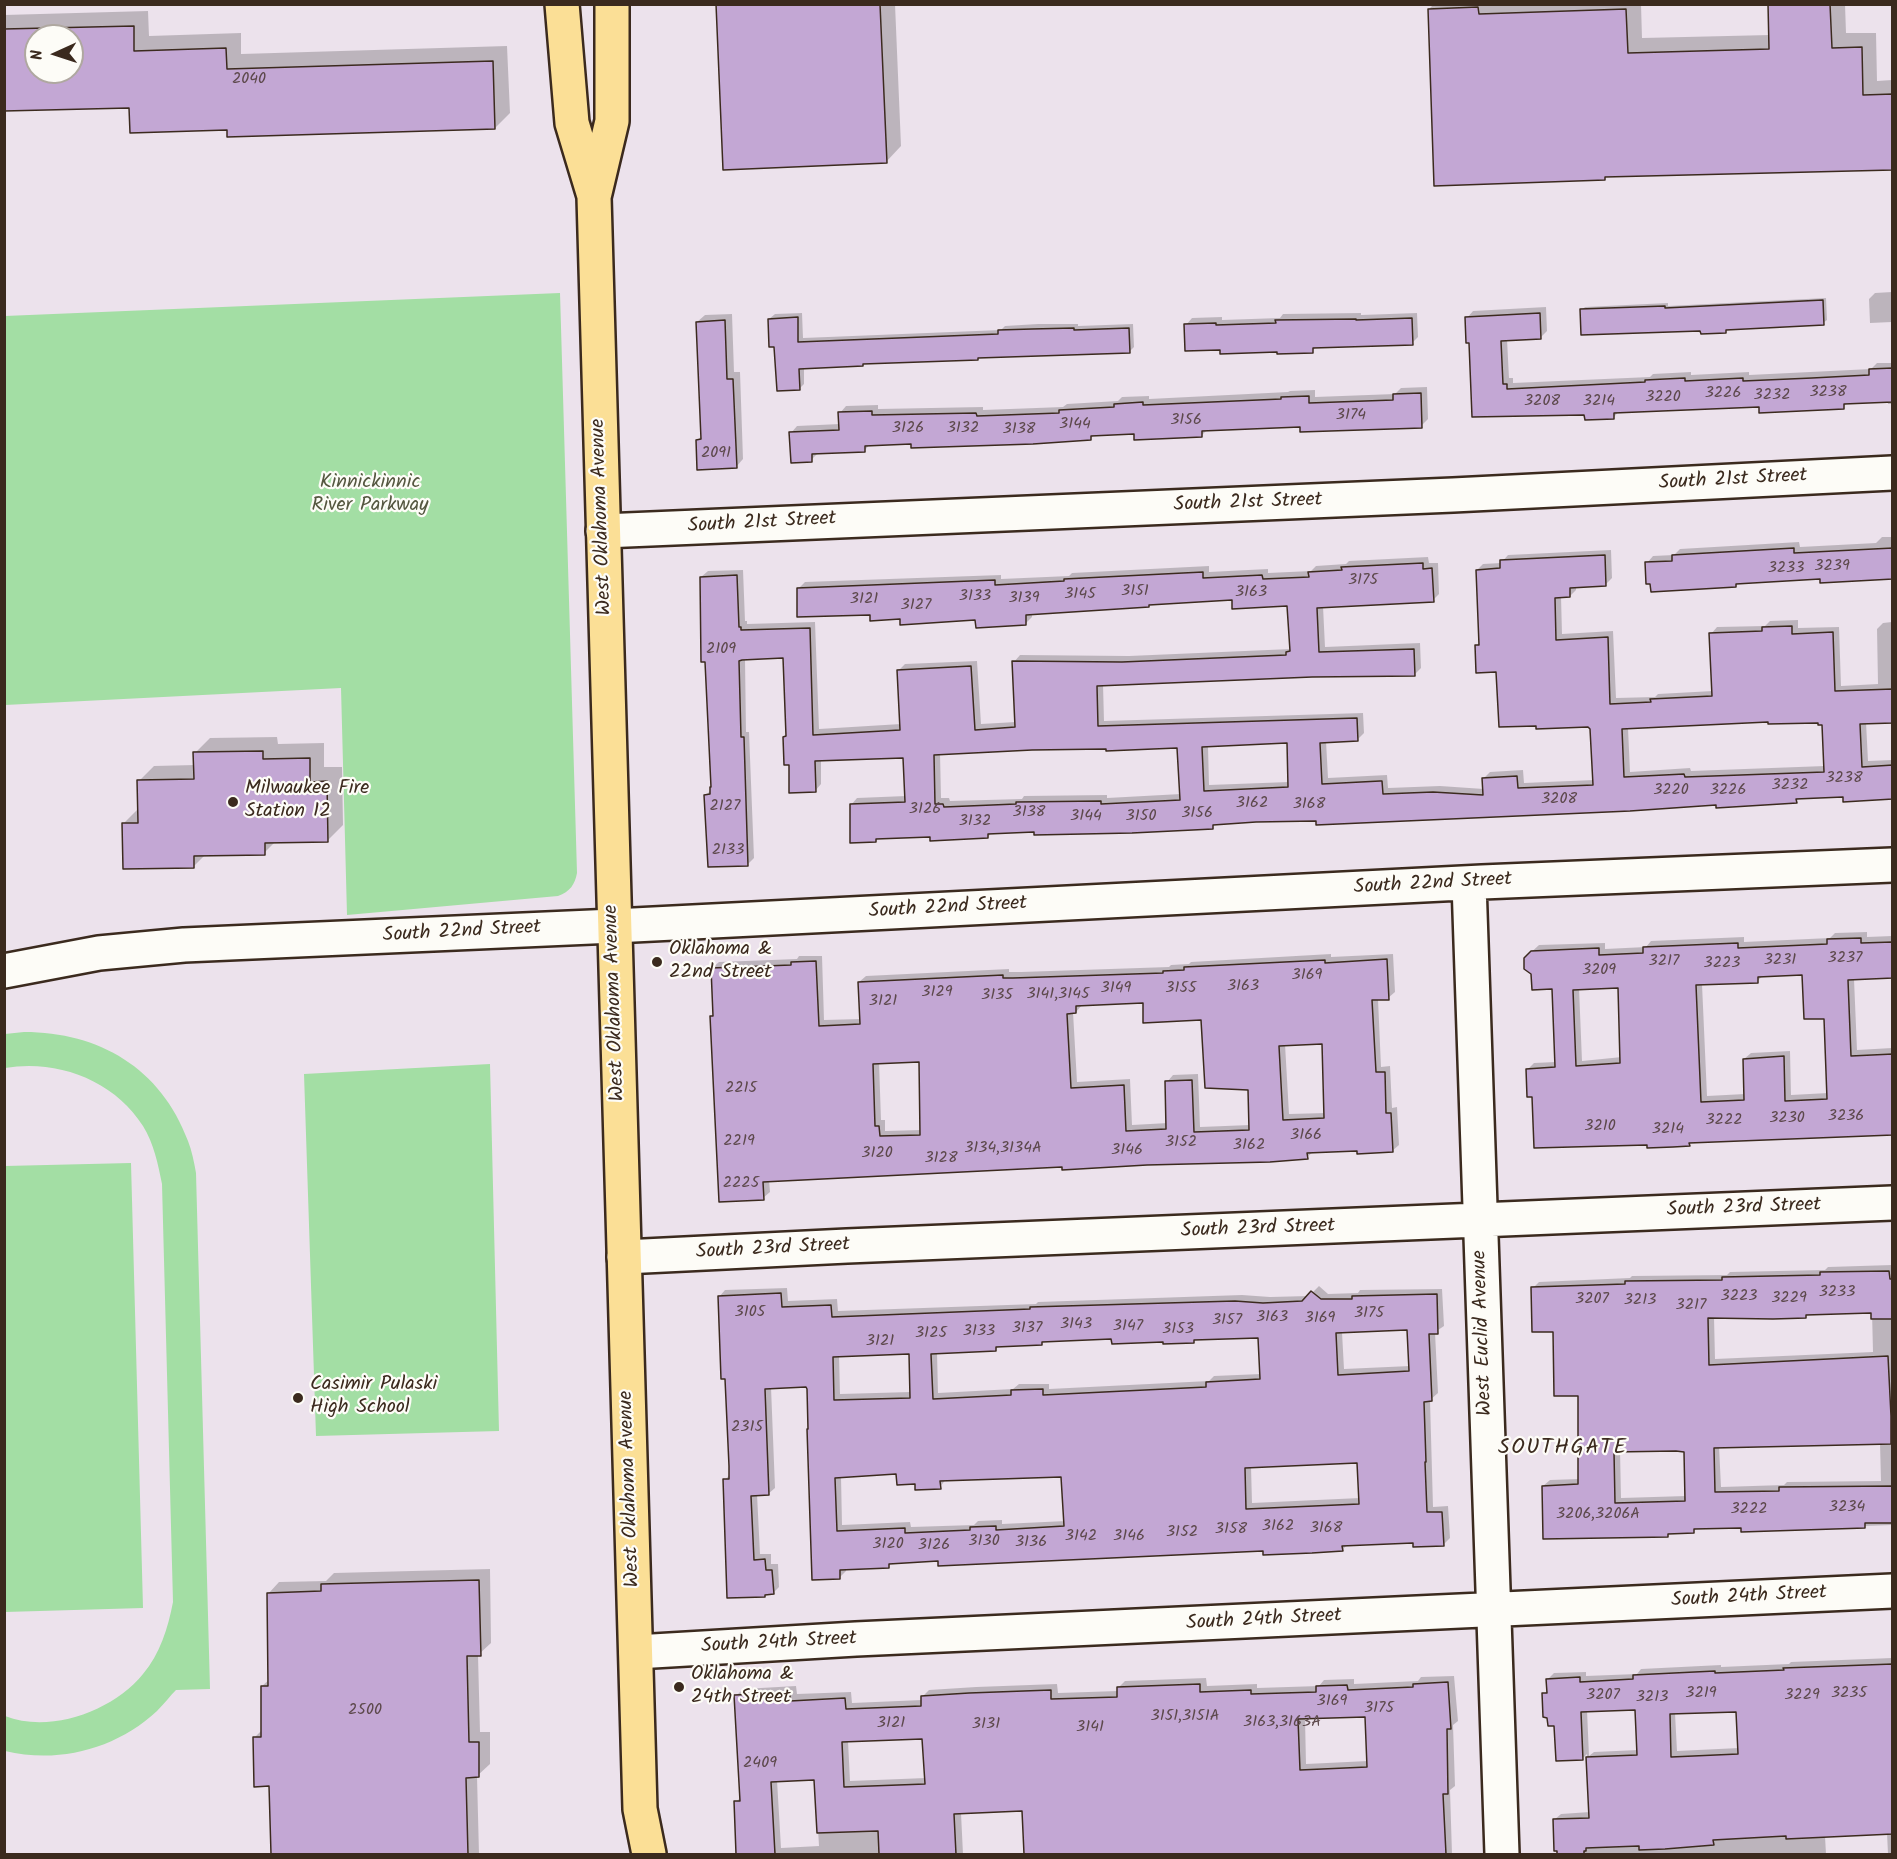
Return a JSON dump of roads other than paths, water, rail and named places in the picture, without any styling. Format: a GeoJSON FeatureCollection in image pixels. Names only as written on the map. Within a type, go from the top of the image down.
{"type":"FeatureCollection","features":[{"type":"Feature","properties":{"kind":"main road","name":"West Oklahoma Avenue"},"geometry":{"type":"LineString","coordinates":[[562,4],[572,123],[594,197]]}},
{"type":"Feature","properties":{"kind":"main road","name":"West Oklahoma Avenue"},"geometry":{"type":"LineString","coordinates":[[612,4],[612,121],[594,197],[640,1809],[649,1854]]}},
{"type":"Feature","properties":{"kind":"main road","name":"West Oklahoma Avenue"},"geometry":{"type":"LineString","coordinates":[[632,1854],[640,1809]]}},
{"type":"Feature","properties":{"kind":"street","name":"South 21st Street"},"geometry":{"type":"LineString","coordinates":[[603,531],[1453,495],[1893,473]]}},
{"type":"Feature","properties":{"kind":"street","name":"South 22nd Street"},"geometry":{"type":"LineString","coordinates":[[4,971],[99,953],[184,945],[1469,883],[1893,865]]}},
{"type":"Feature","properties":{"kind":"street","name":"West Euclid Avenue"},"geometry":{"type":"LineString","coordinates":[[1469,883],[1502,1854]]}},
{"type":"Feature","properties":{"kind":"street","name":"South 23rd Street"},"geometry":{"type":"LineString","coordinates":[[624,1257],[1893,1203]]}},
{"type":"Feature","properties":{"kind":"street","name":"South 24th Street"},"geometry":{"type":"LineString","coordinates":[[636,1652],[880,1638],[1893,1591]]}},
{"type":"Feature","properties":{"kind":"place","name":"Milwaukee Fire Station 12"},"geometry":{"type":"Point","coordinates":[233,802]}},
{"type":"Feature","properties":{"kind":"place","name":"Oklahoma & 22nd Street"},"geometry":{"type":"Point","coordinates":[657,962]}},
{"type":"Feature","properties":{"kind":"place","name":"Casimir Pulaski High School"},"geometry":{"type":"Point","coordinates":[298,1398]}},
{"type":"Feature","properties":{"kind":"place","name":"Oklahoma & 24th Street"},"geometry":{"type":"Point","coordinates":[679,1687]}},
{"type":"Feature","properties":{"kind":"district","name":"SOUTHGATE"},"geometry":{"type":"Point","coordinates":[1563,1449]}},
{"type":"Feature","properties":{"kind":"park label","name":"Kinnickinnic River Parkway"},"geometry":{"type":"Point","coordinates":[370,496]}}]}
